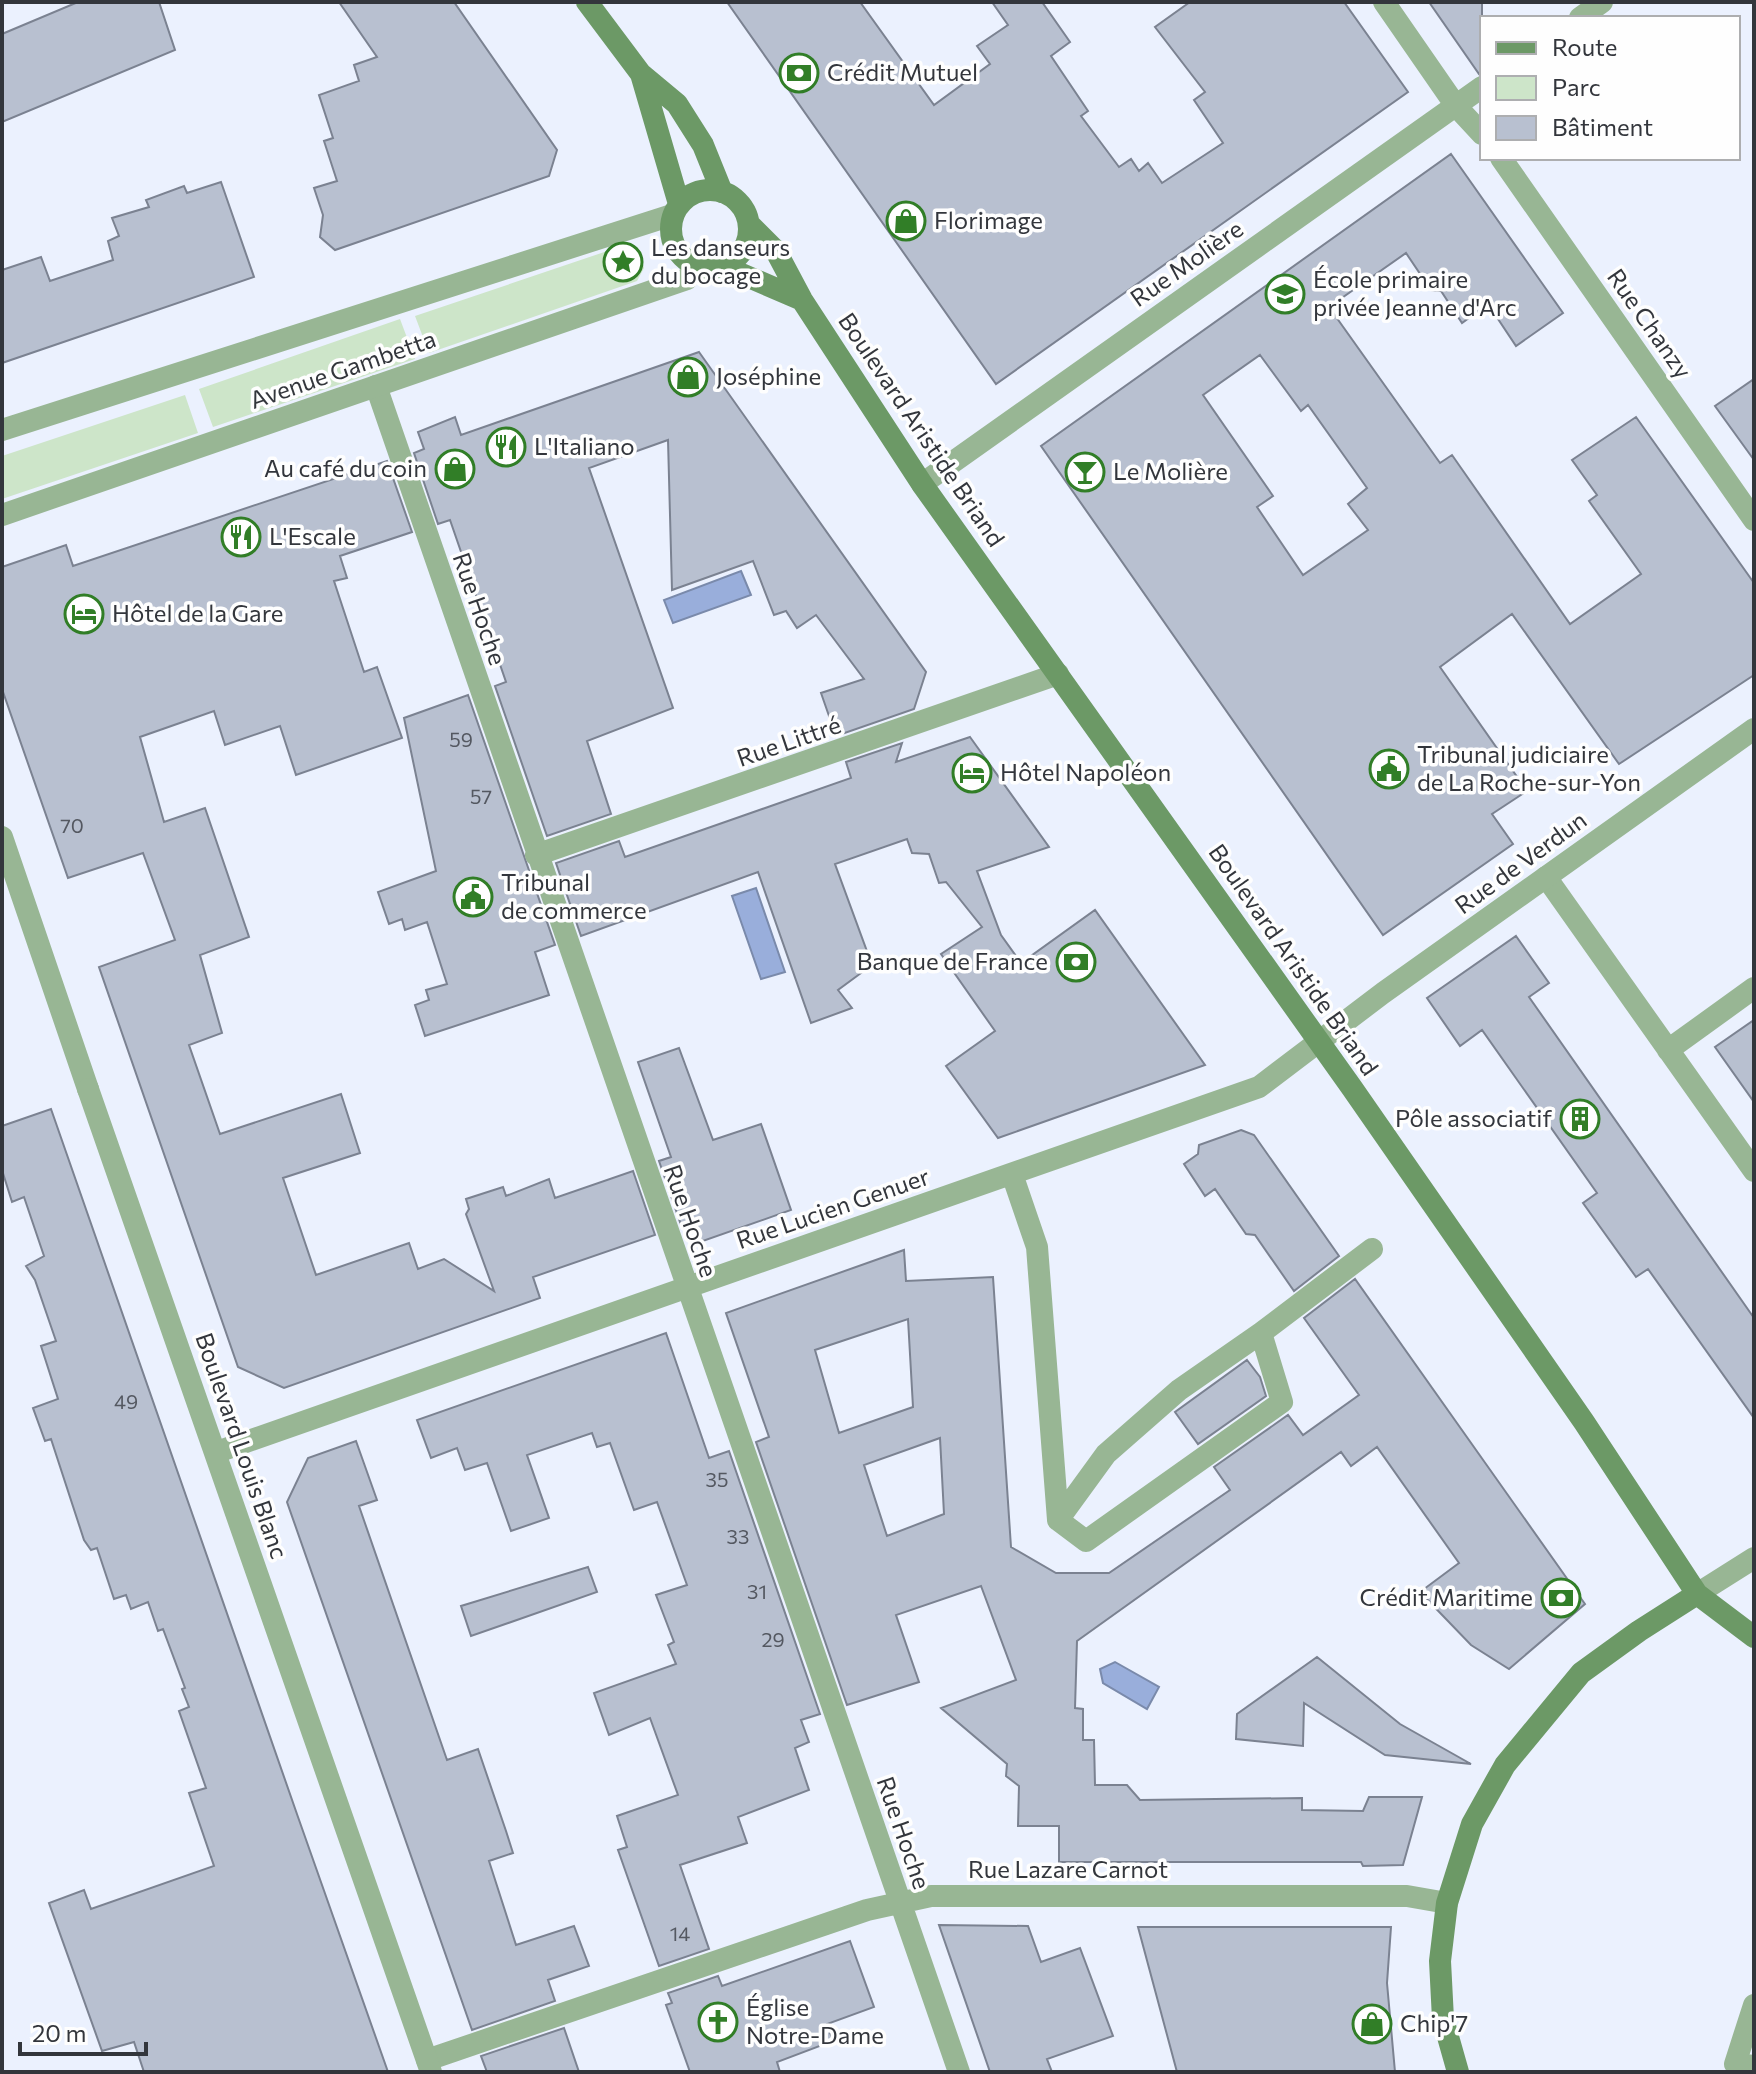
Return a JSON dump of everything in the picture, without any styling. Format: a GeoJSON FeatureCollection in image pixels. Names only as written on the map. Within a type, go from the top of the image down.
{"type":"FeatureCollection","features":[{"type":"Feature","properties":{"kind":"main road"},"geometry":{"type":"LineString","coordinates":[[591,4],[641,74],[677,104],[703,145],[722,192]]}},
{"type":"Feature","properties":{"kind":"main road"},"geometry":{"type":"LineString","coordinates":[[641,74],[675,210],[671,240],[685,260],[696,266],[723,266],[802,300]]}},
{"type":"Feature","properties":{"kind":"main road"},"geometry":{"type":"LineString","coordinates":[[675,210],[699,191],[722,192],[737,200],[749,224],[744,249],[723,266]]}},
{"type":"Feature","properties":{"kind":"main road","name":"Boulevard Aristide Briand"},"geometry":{"type":"LineString","coordinates":[[749,224],[776,251],[802,300],[922,484],[1319,1041],[1584,1422],[1697,1594],[1754,1637]]}},
{"type":"Feature","properties":{"kind":"main road"},"geometry":{"type":"LineString","coordinates":[[1458,2072],[1443,2019],[1440,1961],[1447,1903],[1472,1824],[1505,1765],[1581,1673],[1697,1594]]}},
{"type":"Feature","properties":{"kind":"street"},"geometry":{"type":"LineString","coordinates":[[1384,2],[1456,106],[1480,132]]}},
{"type":"Feature","properties":{"kind":"street"},"geometry":{"type":"LineString","coordinates":[[1583,16],[1602,2]]}},
{"type":"Feature","properties":{"kind":"street","name":"Rue Molière"},"geometry":{"type":"LineString","coordinates":[[922,484],[1480,88]]}},
{"type":"Feature","properties":{"kind":"street","name":"Rue Chanzy"},"geometry":{"type":"LineString","coordinates":[[1502,160],[1754,520]]}},
{"type":"Feature","properties":{"kind":"street","name":"Avenue Gambetta"},"geometry":{"type":"LineString","coordinates":[[2,430],[675,210]]}},
{"type":"Feature","properties":{"kind":"street","name":"Avenue Gambetta"},"geometry":{"type":"LineString","coordinates":[[2,515],[687,279],[696,266]]}},
{"type":"Feature","properties":{"kind":"street","name":"Rue Hoche"},"geometry":{"type":"LineString","coordinates":[[376,386],[685,1288],[959,2072]]}},
{"type":"Feature","properties":{"kind":"street","name":"Rue Littré"},"geometry":{"type":"LineString","coordinates":[[536,855],[984,703],[1058,674]]}},
{"type":"Feature","properties":{"kind":"street","name":"Rue de Verdun"},"geometry":{"type":"LineString","coordinates":[[1319,1041],[1754,729]]}},
{"type":"Feature","properties":{"kind":"street","name":"Boulevard Louis Blanc"},"geometry":{"type":"LineString","coordinates":[[2,837],[429,2066]]}},
{"type":"Feature","properties":{"kind":"street"},"geometry":{"type":"LineString","coordinates":[[1546,877],[1754,1171]]}},
{"type":"Feature","properties":{"kind":"street"},"geometry":{"type":"LineString","coordinates":[[1668,1050],[1754,988]]}},
{"type":"Feature","properties":{"kind":"street","name":"Rue Lucien Genuer"},"geometry":{"type":"LineString","coordinates":[[217,1452],[1259,1087],[1319,1041]]}},
{"type":"Feature","properties":{"kind":"street"},"geometry":{"type":"LineString","coordinates":[[1012,1174],[1037,1247],[1058,1520],[1086,1541],[1282,1402],[1261,1333]]}},
{"type":"Feature","properties":{"kind":"street"},"geometry":{"type":"LineString","coordinates":[[1058,1520],[1106,1454],[1179,1390],[1372,1249]]}},
{"type":"Feature","properties":{"kind":"street"},"geometry":{"type":"LineString","coordinates":[[1697,1594],[1754,1558]]}},
{"type":"Feature","properties":{"kind":"street","name":"Rue Lazare Carnot"},"geometry":{"type":"LineString","coordinates":[[429,2066],[899,1901],[931,1896],[1407,1896],[1447,1903]]}},
{"type":"Feature","properties":{"kind":"street"},"geometry":{"type":"LineString","coordinates":[[1738,2068],[1754,2005]]}},
{"type":"Feature","properties":{"kind":"green space"},"geometry":{"type":"Polygon","coordinates":[[[628,244],[640,253],[644,268],[637,281],[429,353],[415,316],[628,244]]]}},
{"type":"Feature","properties":{"kind":"green space"},"geometry":{"type":"Polygon","coordinates":[[[400,319],[415,359],[213,427],[199,389],[400,319]]]}},
{"type":"Feature","properties":{"kind":"green space"},"geometry":{"type":"Polygon","coordinates":[[[185,395],[198,433],[2,499],[2,456],[185,395]]]}},
{"type":"Feature","properties":{"kind":"water"},"geometry":{"type":"Polygon","coordinates":[[[741,571],[751,595],[673,623],[664,600],[741,571]]]}},
{"type":"Feature","properties":{"kind":"water"},"geometry":{"type":"Polygon","coordinates":[[[756,888],[785,972],[761,979],[732,896],[756,888]]]}},
{"type":"Feature","properties":{"kind":"water"},"geometry":{"type":"Polygon","coordinates":[[[1115,1662],[1159,1687],[1147,1709],[1103,1683],[1100,1669],[1115,1662]]]}},
{"type":"Feature","properties":{"kind":"building"},"geometry":{"type":"Polygon","coordinates":[[[78,2],[159,2],[175,50],[2,122],[2,34],[78,2]]]}},
{"type":"Feature","properties":{"kind":"building"},"geometry":{"type":"Polygon","coordinates":[[[339,2],[454,2],[557,150],[549,176],[335,250],[320,237],[323,215],[314,188],[337,181],[324,141],[333,138],[319,95],[359,81],[354,65],[377,57],[339,2]]]}},
{"type":"Feature","properties":{"kind":"building"},"geometry":{"type":"Polygon","coordinates":[[[727,2],[860,2],[934,105],[990,64],[977,46],[1008,25],[992,2],[1042,2],[1070,42],[1051,56],[1088,111],[1081,116],[1119,167],[1131,159],[1139,171],[1148,163],[1162,183],[1223,143],[1194,100],[1205,92],[1155,27],[1190,2],[1344,2],[1408,92],[996,384],[727,2]]]}},
{"type":"Feature","properties":{"kind":"building"},"geometry":{"type":"Polygon","coordinates":[[[1429,2],[1482,2],[1479,74],[1429,2]]]}},
{"type":"Feature","properties":{"kind":"building"},"geometry":{"type":"Polygon","coordinates":[[[1451,154],[1563,313],[1516,346],[1488,304],[1462,323],[1441,291],[1431,290],[1406,253],[1329,307],[1440,463],[1452,455],[1570,624],[1641,574],[1589,501],[1597,495],[1572,460],[1636,417],[1754,583],[1754,675],[1619,764],[1512,614],[1440,667],[1527,791],[1492,814],[1513,844],[1383,935],[1041,446],[1451,154]],[[1260,355],[1203,395],[1273,496],[1257,507],[1303,575],[1368,530],[1348,504],[1367,488],[1308,405],[1301,411],[1260,355]]]}},
{"type":"Feature","properties":{"kind":"building"},"geometry":{"type":"Polygon","coordinates":[[[221,182],[254,277],[2,363],[2,270],[41,257],[50,281],[113,260],[108,241],[119,236],[112,218],[149,207],[146,200],[184,186],[187,193],[221,182]]]}},
{"type":"Feature","properties":{"kind":"building"},"geometry":{"type":"Polygon","coordinates":[[[699,352],[926,672],[914,709],[836,736],[821,693],[864,679],[816,615],[797,628],[786,611],[774,615],[753,561],[672,590],[668,440],[589,468],[673,708],[587,741],[611,814],[547,836],[495,686],[506,682],[450,520],[438,524],[414,453],[424,449],[418,432],[455,417],[461,435],[699,352]]]}},
{"type":"Feature","properties":{"kind":"building"},"geometry":{"type":"Polygon","coordinates":[[[1754,379],[1754,460],[1715,406],[1754,379]]]}},
{"type":"Feature","properties":{"kind":"building"},"geometry":{"type":"Polygon","coordinates":[[[387,461],[412,532],[340,556],[347,578],[334,581],[364,672],[377,667],[402,738],[296,775],[280,726],[225,745],[214,711],[140,737],[164,822],[205,808],[249,937],[200,955],[222,1033],[189,1045],[220,1134],[341,1094],[360,1153],[283,1178],[316,1275],[409,1243],[418,1269],[444,1259],[494,1291],[466,1214],[469,1209],[466,1199],[503,1187],[506,1196],[549,1179],[555,1198],[633,1171],[655,1235],[533,1277],[540,1298],[284,1388],[238,1367],[99,967],[175,940],[143,853],[68,878],[2,689],[2,567],[66,545],[73,566],[387,461]]]}},
{"type":"Feature","properties":{"kind":"building"},"geometry":{"type":"Polygon","coordinates":[[[468,695],[555,945],[535,952],[549,995],[425,1036],[415,1005],[429,1000],[426,990],[447,984],[427,922],[405,930],[402,919],[389,924],[378,892],[436,871],[404,718],[468,695]]]}},
{"type":"Feature","properties":{"kind":"building"},"geometry":{"type":"Polygon","coordinates":[[[970,737],[1049,847],[977,871],[1001,935],[1021,963],[1095,910],[1205,1065],[998,1138],[946,1066],[995,1031],[941,954],[982,927],[946,882],[939,883],[929,854],[912,853],[907,839],[835,864],[872,965],[838,990],[852,1008],[811,1023],[758,872],[581,936],[556,863],[619,841],[625,857],[851,778],[846,762],[902,743],[896,762],[970,737]]]}},
{"type":"Feature","properties":{"kind":"building","name":"Pôle associatif"},"geometry":{"type":"Polygon","coordinates":[[[1516,936],[1549,983],[1529,997],[1754,1318],[1754,1418],[1648,1269],[1636,1277],[1583,1203],[1597,1193],[1482,1030],[1460,1046],[1427,998],[1516,936]]]}},
{"type":"Feature","properties":{"kind":"building"},"geometry":{"type":"Polygon","coordinates":[[[1754,1020],[1754,1102],[1715,1047],[1754,1020]]]}},
{"type":"Feature","properties":{"kind":"building"},"geometry":{"type":"Polygon","coordinates":[[[679,1048],[713,1140],[761,1124],[791,1210],[700,1242],[693,1221],[681,1225],[659,1161],[671,1157],[638,1062],[679,1048]]]}},
{"type":"Feature","properties":{"kind":"building"},"geometry":{"type":"Polygon","coordinates":[[[51,1109],[388,2072],[144,2072],[134,2042],[102,2051],[49,1903],[84,1890],[91,1909],[214,1866],[189,1793],[206,1788],[179,1711],[189,1707],[182,1689],[185,1688],[163,1629],[158,1631],[148,1602],[131,1609],[126,1595],[114,1599],[97,1548],[91,1550],[84,1540],[51,1439],[45,1441],[33,1408],[58,1399],[41,1346],[56,1341],[35,1280],[26,1266],[44,1256],[24,1197],[12,1202],[2,1170],[2,1126],[51,1109]]]}},
{"type":"Feature","properties":{"kind":"building"},"geometry":{"type":"Polygon","coordinates":[[[1241,1130],[1254,1135],[1339,1256],[1294,1291],[1255,1235],[1246,1234],[1215,1189],[1205,1196],[1184,1164],[1198,1154],[1199,1145],[1241,1130]]]}},
{"type":"Feature","properties":{"kind":"building"},"geometry":{"type":"Polygon","coordinates":[[[904,1250],[906,1281],[993,1277],[1011,1547],[1056,1573],[1109,1573],[1230,1490],[1214,1467],[1288,1415],[1303,1435],[1359,1395],[1304,1318],[1355,1279],[1585,1604],[1509,1669],[1471,1645],[1420,1592],[1459,1563],[1377,1447],[1351,1466],[1341,1452],[1077,1641],[1075,1708],[1083,1709],[1083,1740],[1094,1740],[1095,1785],[1127,1785],[1140,1800],[1302,1798],[1302,1810],[1363,1811],[1369,1797],[1422,1797],[1403,1865],[1363,1866],[1361,1862],[1059,1862],[1059,1826],[1018,1826],[1019,1786],[1006,1776],[1007,1764],[941,1708],[1016,1680],[981,1586],[896,1615],[919,1682],[847,1705],[756,1442],[769,1437],[726,1313],[904,1250]],[[908,1319],[815,1350],[839,1433],[913,1407],[908,1319]],[[940,1438],[864,1465],[887,1536],[944,1514],[940,1438]]]}},
{"type":"Feature","properties":{"kind":"building"},"geometry":{"type":"Polygon","coordinates":[[[666,1333],[709,1458],[729,1451],[820,1714],[801,1720],[809,1742],[795,1748],[809,1790],[738,1817],[747,1843],[680,1865],[709,1949],[659,1966],[618,1850],[627,1847],[617,1816],[678,1795],[650,1718],[609,1735],[594,1693],[676,1664],[668,1645],[674,1642],[656,1595],[687,1585],[657,1502],[634,1510],[610,1443],[597,1447],[592,1433],[527,1455],[549,1518],[511,1531],[487,1463],[465,1470],[457,1448],[431,1458],[417,1420],[666,1333]]]}},
{"type":"Feature","properties":{"kind":"building"},"geometry":{"type":"Polygon","coordinates":[[[1247,1360],[1260,1377],[1266,1396],[1198,1444],[1175,1412],[1247,1360]]]}},
{"type":"Feature","properties":{"kind":"building"},"geometry":{"type":"Polygon","coordinates":[[[356,1441],[377,1500],[359,1506],[447,1760],[478,1749],[513,1853],[489,1861],[516,1945],[574,1926],[589,1966],[548,1980],[555,2001],[472,2030],[287,1502],[308,1458],[356,1441]]]}},
{"type":"Feature","properties":{"kind":"building"},"geometry":{"type":"Polygon","coordinates":[[[588,1567],[597,1592],[471,1636],[461,1606],[588,1567]]]}},
{"type":"Feature","properties":{"kind":"building"},"geometry":{"type":"Polygon","coordinates":[[[1317,1657],[1400,1724],[1471,1764],[1385,1755],[1304,1703],[1303,1746],[1236,1739],[1237,1714],[1317,1657]]]}},
{"type":"Feature","properties":{"kind":"building"},"geometry":{"type":"Polygon","coordinates":[[[939,1925],[1028,1926],[1041,1962],[1080,1948],[1113,2036],[1047,2059],[1052,2072],[990,2072],[939,1925]]]}},
{"type":"Feature","properties":{"kind":"building"},"geometry":{"type":"Polygon","coordinates":[[[1138,1927],[1391,1927],[1387,1983],[1395,2072],[1177,2072],[1138,1927]]]}},
{"type":"Feature","properties":{"kind":"building"},"geometry":{"type":"Polygon","coordinates":[[[850,1941],[874,2007],[827,2024],[833,2041],[777,2062],[780,2072],[690,2072],[666,2005],[672,2003],[668,1993],[718,1976],[722,1986],[850,1941]]]}},
{"type":"Feature","properties":{"kind":"building"},"geometry":{"type":"Polygon","coordinates":[[[564,2028],[579,2072],[487,2072],[481,2056],[564,2028]]]}},
{"type":"Feature","properties":{"kind":"place","name":"Crédit Mutuel"},"geometry":{"type":"Point","coordinates":[799,73]}},
{"type":"Feature","properties":{"kind":"place","name":"Florimage"},"geometry":{"type":"Point","coordinates":[906,221]}},
{"type":"Feature","properties":{"kind":"place","name":"Les danseurs du bocage"},"geometry":{"type":"Point","coordinates":[623,262]}},
{"type":"Feature","properties":{"kind":"place","name":"École primaire privée Jeanne d'Arc"},"geometry":{"type":"Point","coordinates":[1285,294]}},
{"type":"Feature","properties":{"kind":"place","name":"Joséphine"},"geometry":{"type":"Point","coordinates":[688,377]}},
{"type":"Feature","properties":{"kind":"place","name":"L'Italiano"},"geometry":{"type":"Point","coordinates":[506,447]}},
{"type":"Feature","properties":{"kind":"place","name":"Au café du coin"},"geometry":{"type":"Point","coordinates":[455,469]}},
{"type":"Feature","properties":{"kind":"place","name":"Le Molière"},"geometry":{"type":"Point","coordinates":[1085,472]}},
{"type":"Feature","properties":{"kind":"place","name":"L'Escale"},"geometry":{"type":"Point","coordinates":[241,537]}},
{"type":"Feature","properties":{"kind":"place","name":"Hôtel de la Gare"},"geometry":{"type":"Point","coordinates":[84,614]}},
{"type":"Feature","properties":{"kind":"place","name":"Tribunal judiciaire de La Roche-sur-Yon"},"geometry":{"type":"Point","coordinates":[1389,769]}},
{"type":"Feature","properties":{"kind":"place","name":"Hôtel Napoléon"},"geometry":{"type":"Point","coordinates":[972,773]}},
{"type":"Feature","properties":{"kind":"place","name":"Tribunal de commerce"},"geometry":{"type":"Point","coordinates":[473,897]}},
{"type":"Feature","properties":{"kind":"place","name":"Banque de France"},"geometry":{"type":"Point","coordinates":[1076,962]}},
{"type":"Feature","properties":{"kind":"place","name":"Pôle associatif"},"geometry":{"type":"Point","coordinates":[1580,1119]}},
{"type":"Feature","properties":{"kind":"place","name":"Crédit Maritime"},"geometry":{"type":"Point","coordinates":[1561,1598]}},
{"type":"Feature","properties":{"kind":"place","name":"Église Notre-Dame"},"geometry":{"type":"Point","coordinates":[718,2022]}},
{"type":"Feature","properties":{"kind":"place","name":"Chip'7"},"geometry":{"type":"Point","coordinates":[1372,2024]}}]}
